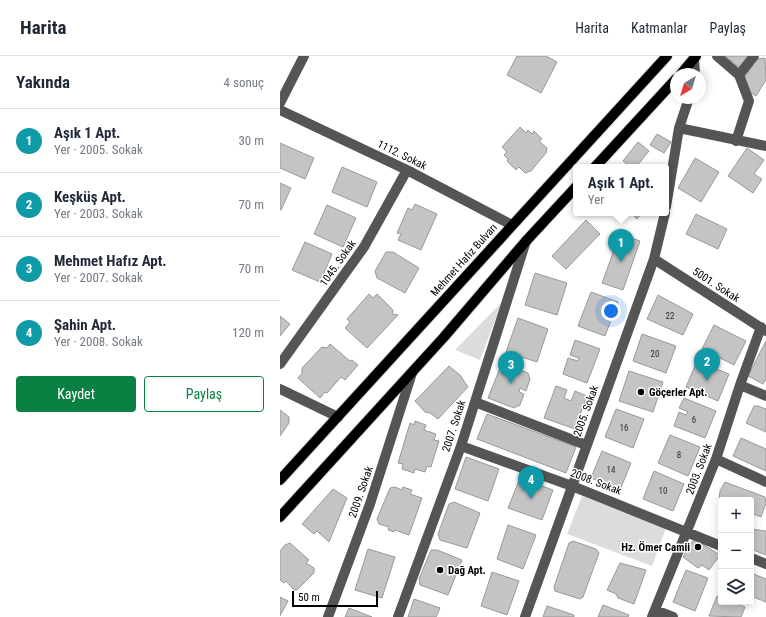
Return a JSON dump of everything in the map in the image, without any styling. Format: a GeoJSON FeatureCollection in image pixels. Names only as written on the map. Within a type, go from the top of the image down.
{"type":"FeatureCollection","features":[{"type":"Feature","properties":{"kind":"main road","name":"Mehmet Hafız Bulvarı"},"geometry":{"type":"LineString","coordinates":[[280,480],[667,56]]}},
{"type":"Feature","properties":{"kind":"main road"},"geometry":{"type":"LineString","coordinates":[[686,68],[695,58]]}},
{"type":"Feature","properties":{"kind":"main road"},"geometry":{"type":"LineString","coordinates":[[598,164],[670,86]]}},
{"type":"Feature","properties":{"kind":"main road"},"geometry":{"type":"LineString","coordinates":[[280,517],[412,373],[526,241],[573,190]]}},
{"type":"Feature","properties":{"kind":"street"},"geometry":{"type":"LineString","coordinates":[[280,102],[304,56]]}},
{"type":"Feature","properties":{"kind":"street"},"geometry":{"type":"LineString","coordinates":[[717,56],[738,75],[749,101],[736,141]]}},
{"type":"Feature","properties":{"kind":"street"},"geometry":{"type":"LineString","coordinates":[[738,75],[754,56]]}},
{"type":"Feature","properties":{"kind":"street"},"geometry":{"type":"LineString","coordinates":[[669,190],[680,128],[687,104]]}},
{"type":"Feature","properties":{"kind":"street","name":"1112. Sokak"},"geometry":{"type":"LineString","coordinates":[[280,110],[407,170],[512,225]]}},
{"type":"Feature","properties":{"kind":"street"},"geometry":{"type":"LineString","coordinates":[[680,128],[736,141],[766,146]]}},
{"type":"Feature","properties":{"kind":"street","name":"1045. Sokak"},"geometry":{"type":"LineString","coordinates":[[280,364],[364,247],[407,170]]}},
{"type":"Feature","properties":{"kind":"street","name":"2005. Sokak"},"geometry":{"type":"LineString","coordinates":[[525,617],[654,259],[663,216]]}},
{"type":"Feature","properties":{"kind":"street","name":"2007. Sokak"},"geometry":{"type":"LineString","coordinates":[[398,617],[461,446],[526,241]]}},
{"type":"Feature","properties":{"kind":"street","name":"5001. Sokak"},"geometry":{"type":"LineString","coordinates":[[654,259],[763,329]]}},
{"type":"Feature","properties":{"kind":"street","name":"2003. Sokak"},"geometry":{"type":"LineString","coordinates":[[653,613],[716,459],[740,385],[763,329]]}},
{"type":"Feature","properties":{"kind":"street","name":"2009. Sokak"},"geometry":{"type":"LineString","coordinates":[[328,617],[370,504],[412,373]]}},
{"type":"Feature","properties":{"kind":"street"},"geometry":{"type":"LineString","coordinates":[[740,385],[766,396]]}},
{"type":"Feature","properties":{"kind":"street"},"geometry":{"type":"LineString","coordinates":[[280,389],[338,417]]}},
{"type":"Feature","properties":{"kind":"street"},"geometry":{"type":"LineString","coordinates":[[475,402],[586,445]]}},
{"type":"Feature","properties":{"kind":"street","name":"2008. Sokak"},"geometry":{"type":"LineString","coordinates":[[461,446],[572,486],[718,545]]}},
{"type":"Feature","properties":{"kind":"street"},"geometry":{"type":"LineString","coordinates":[[716,459],[766,482]]}},
{"type":"Feature","properties":{"kind":"street"},"geometry":{"type":"LineString","coordinates":[[754,559],[766,564]]}},
{"type":"Feature","properties":{"kind":"street"},"geometry":{"type":"LineString","coordinates":[[653,613],[673,617]]}},
{"type":"Feature","properties":{"kind":"shaded area"},"geometry":{"type":"Polygon","coordinates":[[[502,302],[480,360],[455,350],[502,302]]]}},
{"type":"Feature","properties":{"kind":"shaded area"},"geometry":{"type":"Polygon","coordinates":[[[582,496],[666,528],[652,566],[567,534],[582,496]]]}},
{"type":"Feature","properties":{"kind":"building"},"geometry":{"type":"Polygon","coordinates":[[[517,56],[546,56],[557,62],[541,93],[507,75],[517,56]]]}},
{"type":"Feature","properties":{"kind":"building"},"geometry":{"type":"Polygon","coordinates":[[[725,56],[752,56],[741,69],[725,56]]]}},
{"type":"Feature","properties":{"kind":"building"},"geometry":{"type":"Polygon","coordinates":[[[765,58],[766,80],[756,96],[749,92],[744,78],[757,59],[765,58]]]}},
{"type":"Feature","properties":{"kind":"building"},"geometry":{"type":"Polygon","coordinates":[[[520,127],[526,133],[528,130],[532,134],[534,131],[542,139],[539,141],[547,148],[546,153],[531,171],[525,173],[519,167],[516,170],[507,161],[508,159],[504,155],[507,152],[502,147],[520,127]]]}},
{"type":"Feature","properties":{"kind":"building"},"geometry":{"type":"Polygon","coordinates":[[[657,134],[671,142],[664,153],[650,145],[657,134]]]}},
{"type":"Feature","properties":{"kind":"building"},"geometry":{"type":"Polygon","coordinates":[[[638,142],[649,151],[638,164],[627,164],[623,161],[638,142]]]}},
{"type":"Feature","properties":{"kind":"building"},"geometry":{"type":"Polygon","coordinates":[[[280,143],[314,158],[305,179],[280,168],[280,143]]]}},
{"type":"Feature","properties":{"kind":"building"},"geometry":{"type":"Polygon","coordinates":[[[747,148],[764,160],[754,174],[762,179],[753,193],[728,176],[747,148]]]}},
{"type":"Feature","properties":{"kind":"building"},"geometry":{"type":"Polygon","coordinates":[[[695,158],[719,172],[701,202],[678,188],[695,158]]]}},
{"type":"Feature","properties":{"kind":"building"},"geometry":{"type":"Polygon","coordinates":[[[342,167],[377,182],[367,207],[332,192],[342,167]]]}},
{"type":"Feature","properties":{"kind":"building"},"geometry":{"type":"Polygon","coordinates":[[[280,183],[291,188],[281,210],[280,210],[280,183]]]}},
{"type":"Feature","properties":{"kind":"building"},"geometry":{"type":"Polygon","coordinates":[[[415,204],[437,214],[421,250],[398,240],[401,234],[397,233],[408,208],[412,210],[415,204]]]}},
{"type":"Feature","properties":{"kind":"building"},"geometry":{"type":"Polygon","coordinates":[[[327,205],[356,218],[343,247],[314,234],[327,205]]]}},
{"type":"Feature","properties":{"kind":"building"},"geometry":{"type":"Polygon","coordinates":[[[696,214],[727,229],[718,249],[686,234],[696,214]]]}},
{"type":"Feature","properties":{"kind":"building"},"geometry":{"type":"Polygon","coordinates":[[[586,220],[600,234],[566,269],[552,256],[586,220]]]}},
{"type":"Feature","properties":{"kind":"building"},"geometry":{"type":"Polygon","coordinates":[[[620,234],[640,241],[623,290],[602,283],[620,234]]]}},
{"type":"Feature","properties":{"kind":"building"},"geometry":{"type":"Polygon","coordinates":[[[305,242],[332,254],[320,282],[292,270],[305,242]]]}},
{"type":"Feature","properties":{"kind":"building"},"geometry":{"type":"Polygon","coordinates":[[[386,252],[393,252],[419,268],[405,293],[377,278],[375,271],[386,252]]]}},
{"type":"Feature","properties":{"kind":"building"},"geometry":{"type":"Polygon","coordinates":[[[535,273],[567,283],[557,315],[525,305],[535,273]]]}},
{"type":"Feature","properties":{"kind":"building"},"geometry":{"type":"Polygon","coordinates":[[[591,292],[618,302],[605,336],[578,326],[591,292]]]}},
{"type":"Feature","properties":{"kind":"building"},"geometry":{"type":"Polygon","coordinates":[[[369,294],[373,298],[377,294],[393,310],[392,314],[398,315],[367,348],[345,328],[350,322],[347,319],[369,294]]]}},
{"type":"Feature","properties":{"kind":"building"},"geometry":{"type":"Polygon","coordinates":[[[658,295],[693,314],[683,335],[647,319],[658,295]]]}},
{"type":"Feature","properties":{"kind":"building"},"geometry":{"type":"Polygon","coordinates":[[[280,316],[290,324],[280,336],[280,316]]]}},
{"type":"Feature","properties":{"kind":"building"},"geometry":{"type":"Polygon","coordinates":[[[518,318],[548,329],[537,362],[506,352],[518,318]]]}},
{"type":"Feature","properties":{"kind":"building"},"geometry":{"type":"Polygon","coordinates":[[[714,325],[746,341],[734,365],[702,349],[714,325]]]}},
{"type":"Feature","properties":{"kind":"building"},"geometry":{"type":"Polygon","coordinates":[[[642,334],[676,346],[666,373],[633,361],[642,334]]]}},
{"type":"Feature","properties":{"kind":"building"},"geometry":{"type":"Polygon","coordinates":[[[575,340],[600,349],[587,383],[563,374],[568,358],[578,361],[579,358],[570,355],[575,340]]]}},
{"type":"Feature","properties":{"kind":"building"},"geometry":{"type":"Polygon","coordinates":[[[766,341],[766,379],[763,384],[748,376],[766,341]]]}},
{"type":"Feature","properties":{"kind":"building"},"geometry":{"type":"Polygon","coordinates":[[[330,344],[350,361],[352,360],[358,365],[345,380],[341,377],[327,393],[325,392],[320,398],[298,378],[302,373],[302,368],[322,347],[327,348],[330,344]]]}},
{"type":"Feature","properties":{"kind":"building"},"geometry":{"type":"Polygon","coordinates":[[[697,361],[729,374],[718,401],[686,387],[697,361]]]}},
{"type":"Feature","properties":{"kind":"building"},"geometry":{"type":"Polygon","coordinates":[[[502,363],[528,373],[530,379],[526,391],[520,388],[519,392],[524,394],[520,405],[514,408],[488,398],[502,363]]]}},
{"type":"Feature","properties":{"kind":"building"},"geometry":{"type":"Polygon","coordinates":[[[449,366],[460,375],[468,387],[438,419],[430,413],[425,412],[415,401],[449,366]]]}},
{"type":"Feature","properties":{"kind":"building","name":"Göçerler Apt."},"geometry":{"type":"Polygon","coordinates":[[[629,371],[663,382],[653,412],[619,401],[629,371]]]}},
{"type":"Feature","properties":{"kind":"building"},"geometry":{"type":"Polygon","coordinates":[[[556,386],[567,390],[564,398],[571,401],[575,391],[587,396],[575,429],[544,418],[556,386]]]}},
{"type":"Feature","properties":{"kind":"building"},"geometry":{"type":"Polygon","coordinates":[[[684,398],[716,411],[705,438],[674,426],[679,412],[686,415],[688,412],[679,408],[684,398]]]}},
{"type":"Feature","properties":{"kind":"building"},"geometry":{"type":"Polygon","coordinates":[[[754,406],[766,409],[766,432],[746,423],[754,406]]]}},
{"type":"Feature","properties":{"kind":"building"},"geometry":{"type":"Polygon","coordinates":[[[616,409],[644,419],[633,448],[605,437],[616,409]]]}},
{"type":"Feature","properties":{"kind":"building"},"geometry":{"type":"Polygon","coordinates":[[[280,410],[289,417],[289,423],[280,436],[280,410]]]}},
{"type":"Feature","properties":{"kind":"building"},"geometry":{"type":"Polygon","coordinates":[[[487,414],[576,447],[566,473],[477,439],[487,414]]]}},
{"type":"Feature","properties":{"kind":"building"},"geometry":{"type":"Polygon","coordinates":[[[415,421],[426,425],[424,430],[436,434],[434,440],[439,441],[431,467],[427,466],[425,472],[415,469],[414,473],[402,469],[403,464],[398,463],[410,423],[414,425],[415,421]]]}},
{"type":"Feature","properties":{"kind":"building"},"geometry":{"type":"Polygon","coordinates":[[[670,435],[700,447],[688,476],[658,463],[670,435]]]}},
{"type":"Feature","properties":{"kind":"building"},"geometry":{"type":"Polygon","coordinates":[[[741,438],[766,449],[766,471],[733,456],[741,438]]]}},
{"type":"Feature","properties":{"kind":"building"},"geometry":{"type":"Polygon","coordinates":[[[602,451],[631,463],[620,490],[591,478],[602,451]]]}},
{"type":"Feature","properties":{"kind":"building"},"geometry":{"type":"Polygon","coordinates":[[[466,457],[499,469],[488,501],[455,489],[466,457]]]}},
{"type":"Feature","properties":{"kind":"building"},"geometry":{"type":"Polygon","coordinates":[[[654,471],[684,484],[673,511],[643,499],[654,471]]]}},
{"type":"Feature","properties":{"kind":"building"},"geometry":{"type":"Polygon","coordinates":[[[520,478],[553,490],[542,520],[508,508],[520,478]]]}},
{"type":"Feature","properties":{"kind":"building"},"geometry":{"type":"Polygon","coordinates":[[[725,482],[765,497],[766,503],[761,517],[754,514],[754,497],[719,497],[720,491],[725,482]]]}},
{"type":"Feature","properties":{"kind":"building"},"geometry":{"type":"Polygon","coordinates":[[[395,487],[402,490],[403,487],[412,490],[410,494],[422,498],[409,535],[395,530],[394,532],[388,530],[389,527],[379,524],[377,519],[390,488],[395,487]]]}},
{"type":"Feature","properties":{"kind":"building"},"geometry":{"type":"Polygon","coordinates":[[[333,489],[347,498],[329,542],[317,531],[314,534],[302,524],[333,489]]]}},
{"type":"Feature","properties":{"kind":"building"},"geometry":{"type":"Polygon","coordinates":[[[454,502],[480,513],[467,548],[440,540],[438,534],[449,504],[454,502]]]}},
{"type":"Feature","properties":{"kind":"building"},"geometry":{"type":"Polygon","coordinates":[[[508,525],[536,535],[523,569],[497,559],[508,525]]]}},
{"type":"Feature","properties":{"kind":"building"},"geometry":{"type":"Polygon","coordinates":[[[754,529],[766,531],[766,555],[754,550],[754,529]]]}},
{"type":"Feature","properties":{"kind":"building","name":"Hz. Ömer Camii"},"geometry":{"type":"Polygon","coordinates":[[[694,539],[718,554],[718,558],[709,570],[702,565],[698,568],[683,557],[694,539]]]}},
{"type":"Feature","properties":{"kind":"building"},"geometry":{"type":"Polygon","coordinates":[[[573,541],[596,549],[599,553],[583,597],[580,599],[555,591],[554,587],[569,543],[573,541]]]}},
{"type":"Feature","properties":{"kind":"building"},"geometry":{"type":"Polygon","coordinates":[[[290,543],[309,560],[306,563],[314,568],[314,573],[297,590],[294,590],[286,581],[284,583],[280,580],[280,551],[285,545],[290,543]]]}},
{"type":"Feature","properties":{"kind":"building"},"geometry":{"type":"Polygon","coordinates":[[[368,549],[395,557],[382,598],[355,590],[368,549]]]}},
{"type":"Feature","properties":{"kind":"building","name":"Dağ Apt."},"geometry":{"type":"Polygon","coordinates":[[[431,550],[437,550],[462,560],[448,595],[420,585],[419,579],[431,550]]]}},
{"type":"Feature","properties":{"kind":"building"},"geometry":{"type":"Polygon","coordinates":[[[620,563],[646,570],[634,604],[618,598],[616,594],[607,590],[620,563]]]}},
{"type":"Feature","properties":{"kind":"building"},"geometry":{"type":"Polygon","coordinates":[[[686,570],[708,578],[695,611],[673,602],[686,570]]]}},
{"type":"Feature","properties":{"kind":"building"},"geometry":{"type":"Polygon","coordinates":[[[492,572],[519,581],[507,615],[481,606],[492,572]]]}},
{"type":"Feature","properties":{"kind":"building"},"geometry":{"type":"Polygon","coordinates":[[[754,574],[766,579],[766,602],[754,597],[754,574]]]}},
{"type":"Feature","properties":{"kind":"building"},"geometry":{"type":"Polygon","coordinates":[[[717,596],[718,605],[740,605],[745,607],[741,617],[709,616],[717,596]]]}},
{"type":"Feature","properties":{"kind":"building"},"geometry":{"type":"Polygon","coordinates":[[[280,597],[288,601],[280,616],[280,597]]]}},
{"type":"Feature","properties":{"kind":"building"},"geometry":{"type":"Polygon","coordinates":[[[414,599],[440,608],[436,617],[408,617],[414,599]]]}},
{"type":"Feature","properties":{"kind":"building"},"geometry":{"type":"Polygon","coordinates":[[[603,605],[629,615],[628,617],[598,617],[603,605]]]}},
{"type":"Feature","properties":{"kind":"building"},"geometry":{"type":"Polygon","coordinates":[[[547,606],[574,615],[574,617],[543,617],[547,606]]]}},
{"type":"Feature","properties":{"kind":"building"},"geometry":{"type":"Polygon","coordinates":[[[349,608],[372,617],[345,617],[349,608]]]}},
{"type":"Feature","properties":{"kind":"place","name":"Aşık 1 Apt."},"geometry":{"type":"Point","coordinates":[621,262]}},
{"type":"Feature","properties":{"kind":"place","name":"Keşküş Apt."},"geometry":{"type":"Point","coordinates":[707,381]}},
{"type":"Feature","properties":{"kind":"place","name":"Mehmet Hafız Apt."},"geometry":{"type":"Point","coordinates":[511,384]}},
{"type":"Feature","properties":{"kind":"place","name":"Göçerler Apt."},"geometry":{"type":"Point","coordinates":[641,392]}},
{"type":"Feature","properties":{"kind":"place","name":"Şahin Apt."},"geometry":{"type":"Point","coordinates":[531,499]}},
{"type":"Feature","properties":{"kind":"place","name":"Hz. Ömer Camii"},"geometry":{"type":"Point","coordinates":[698,547]}},
{"type":"Feature","properties":{"kind":"place","name":"Dağ Apt."},"geometry":{"type":"Point","coordinates":[440,570]}}]}
